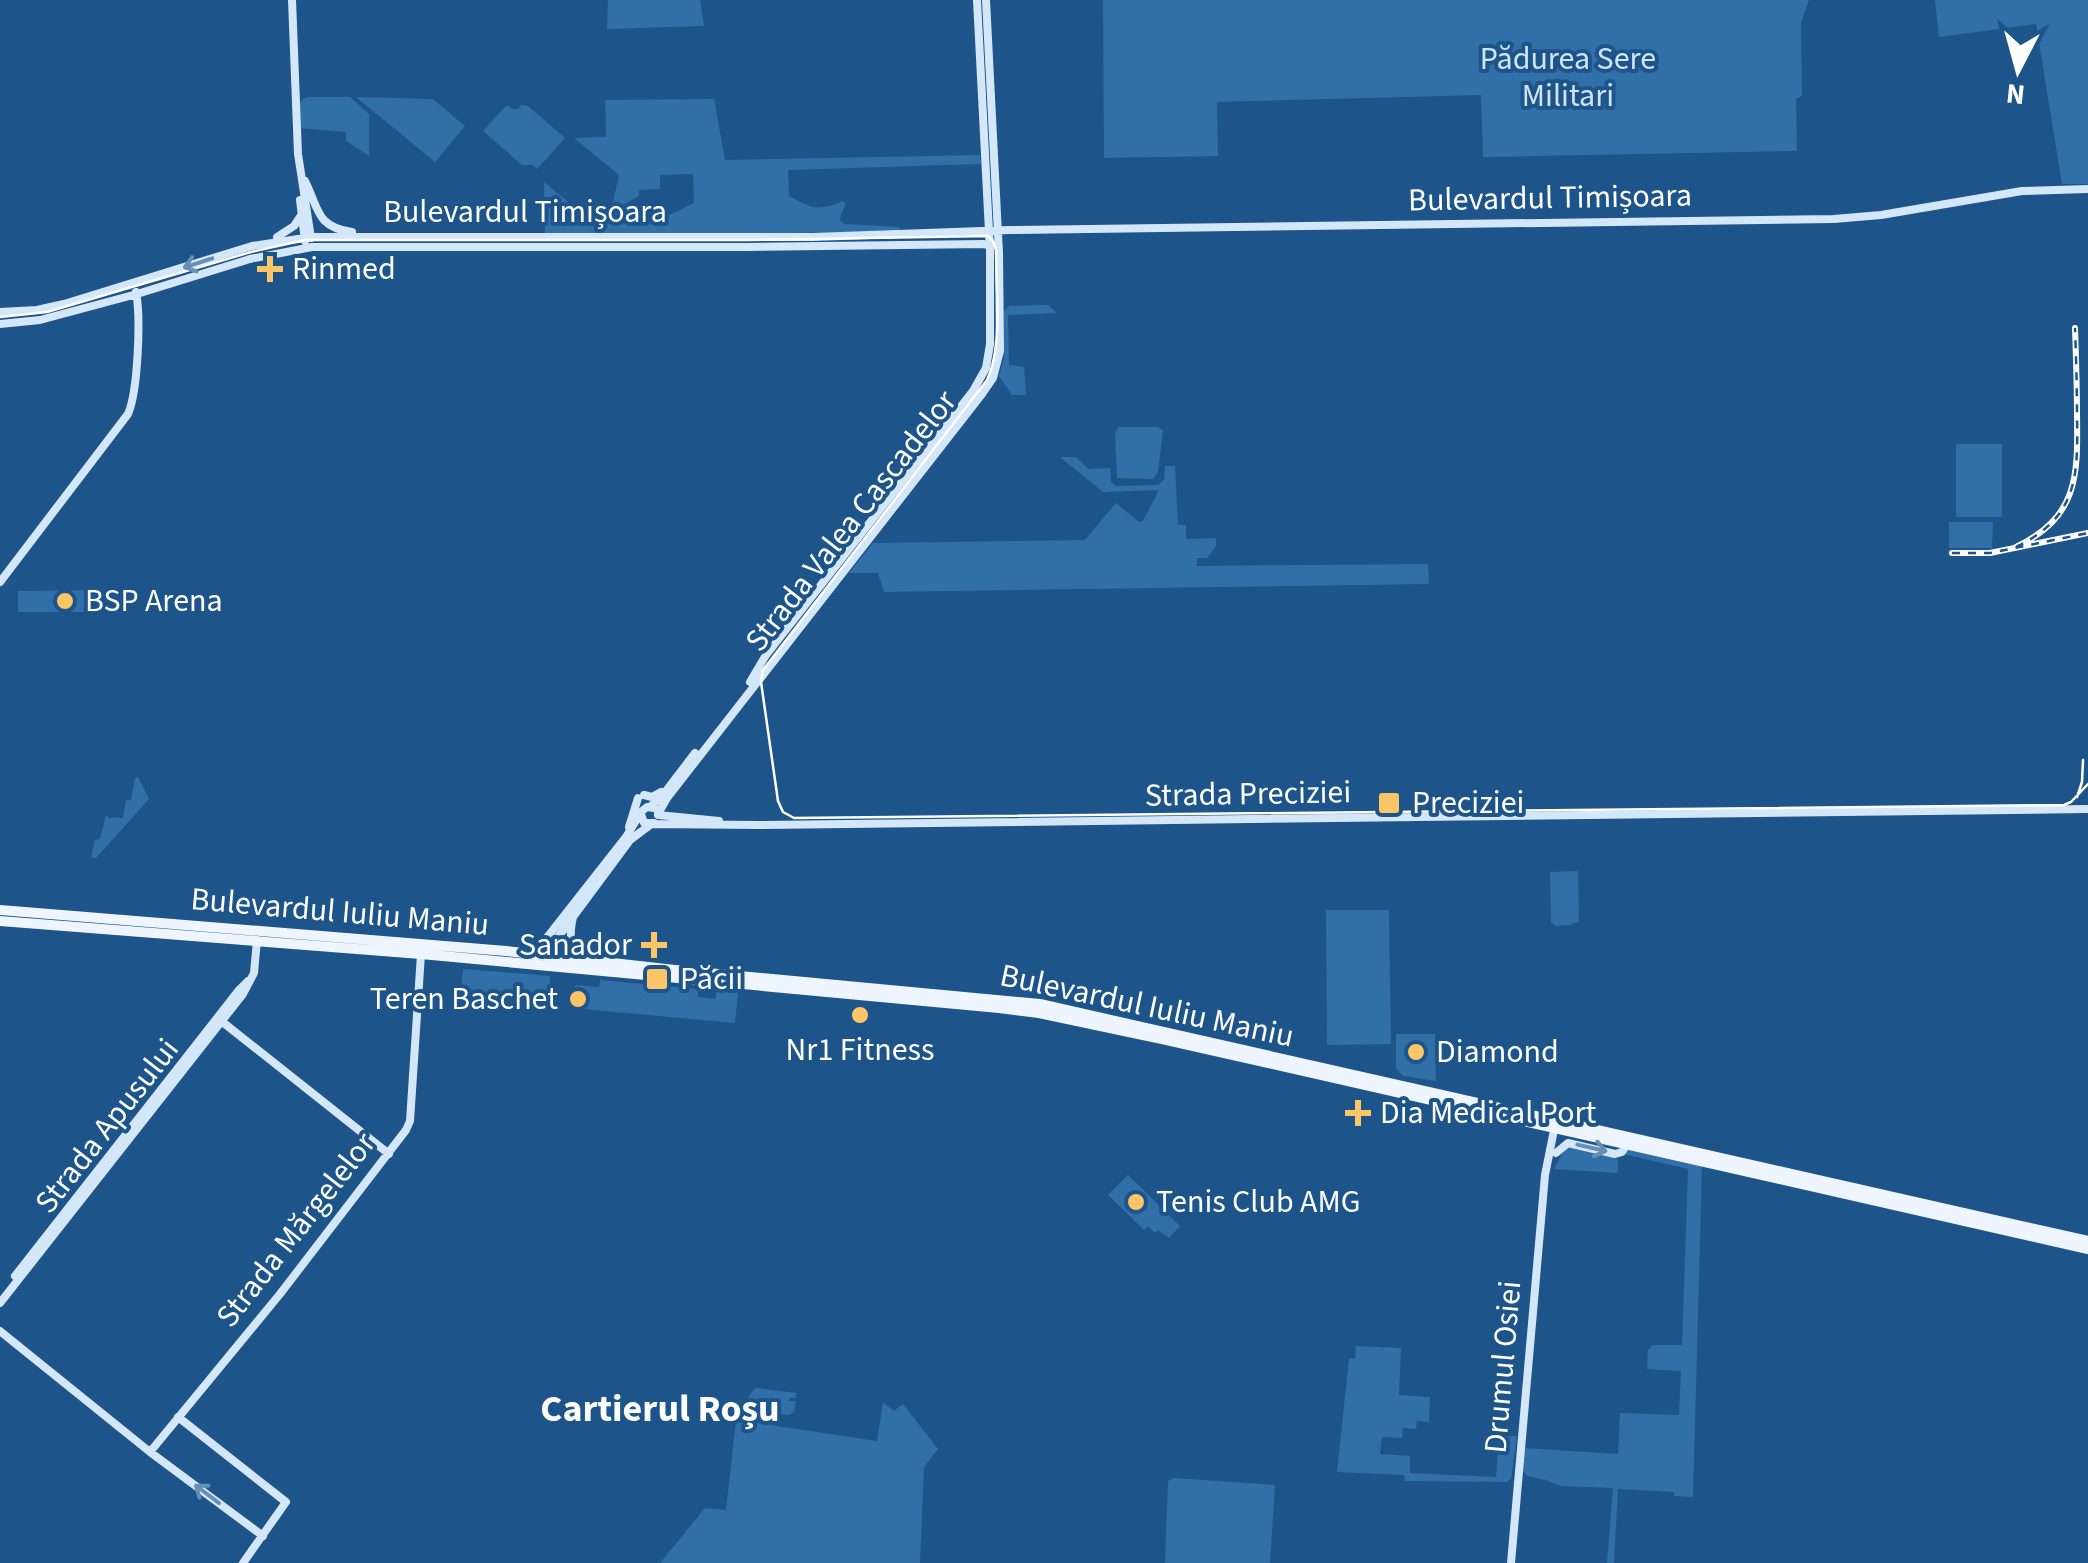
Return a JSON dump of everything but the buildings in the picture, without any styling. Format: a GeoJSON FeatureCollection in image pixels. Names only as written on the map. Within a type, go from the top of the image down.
{"type":"FeatureCollection","features":[{"type":"Feature","properties":{"kind":"main road"},"geometry":{"type":"LineString","coordinates":[[292,0],[295,110],[307,237]]}},
{"type":"Feature","properties":{"kind":"main road"},"geometry":{"type":"LineString","coordinates":[[977,0],[991,239]]}},
{"type":"Feature","properties":{"kind":"main road"},"geometry":{"type":"LineString","coordinates":[[986,0],[991,239]]}},
{"type":"Feature","properties":{"kind":"main road"},"geometry":{"type":"LineString","coordinates":[[300,171],[301,212],[309,248]]}},
{"type":"Feature","properties":{"kind":"main road"},"geometry":{"type":"LineString","coordinates":[[300,171],[327,226],[381,237]]}},
{"type":"Feature","properties":{"kind":"main road","name":"Bulevardul Timișoara"},"geometry":{"type":"LineString","coordinates":[[0,324],[25,323],[133,283],[263,243],[307,237],[348,242],[646,242],[831,236],[991,239],[1010,230],[1834,219],[1882,215],[2017,192],[2088,189]]}},
{"type":"Feature","properties":{"kind":"main road"},"geometry":{"type":"LineString","coordinates":[[263,243],[294,226],[301,212]]}},
{"type":"Feature","properties":{"kind":"main road","name":"Bulevardul Timișoara"},"geometry":{"type":"LineString","coordinates":[[0,312],[51,312],[137,294],[256,258],[381,237],[646,242]]}},
{"type":"Feature","properties":{"kind":"main road","name":"Strada Valea Cascadelor"},"geometry":{"type":"LineString","coordinates":[[650,806],[748,685],[766,655],[941,440],[979,383],[995,348],[991,239]]}},
{"type":"Feature","properties":{"kind":"main road"},"geometry":{"type":"LineString","coordinates":[[0,582],[134,401],[137,294],[133,283]]}},
{"type":"Feature","properties":{"kind":"main road"},"geometry":{"type":"LineString","coordinates":[[22,311],[29,315],[25,323]]}},
{"type":"Feature","properties":{"kind":"main road","name":"Strada Valea Cascadelor"},"geometry":{"type":"LineString","coordinates":[[658,814],[908,481]]}},
{"type":"Feature","properties":{"kind":"main road"},"geometry":{"type":"LineString","coordinates":[[626,836],[642,796],[654,796],[672,782]]}},
{"type":"Feature","properties":{"kind":"main road"},"geometry":{"type":"LineString","coordinates":[[665,801],[669,810],[683,818]]}},
{"type":"Feature","properties":{"kind":"main road"},"geometry":{"type":"LineString","coordinates":[[654,808],[658,820],[630,840],[539,960],[643,809],[654,808]]}},
{"type":"Feature","properties":{"kind":"main road","name":"Strada Preciziei"},"geometry":{"type":"LineString","coordinates":[[651,824],[2088,809]]}},
{"type":"Feature","properties":{"kind":"main road"},"geometry":{"type":"LineString","coordinates":[[640,814],[644,822],[651,824]]}},
{"type":"Feature","properties":{"kind":"main road","name":"Strada Preciziei"},"geometry":{"type":"LineString","coordinates":[[658,814],[738,824]]}},
{"type":"Feature","properties":{"kind":"main road","name":"Bulevardul Iuliu Maniu"},"geometry":{"type":"LineString","coordinates":[[0,910],[30,918]]}},
{"type":"Feature","properties":{"kind":"main road"},"geometry":{"type":"LineString","coordinates":[[574,913],[572,945],[589,961]]}},
{"type":"Feature","properties":{"kind":"main road","name":"Bulevardul Iuliu Maniu"},"geometry":{"type":"LineString","coordinates":[[0,921],[30,918],[539,960],[1097,1021],[1768,1172],[2088,1249]]}},
{"type":"Feature","properties":{"kind":"main road","name":"Bulevardul Iuliu Maniu"},"geometry":{"type":"LineString","coordinates":[[258,935],[421,954],[589,961],[1040,1004],[1097,1021]]}},
{"type":"Feature","properties":{"kind":"main road","name":"Strada Apusului"},"geometry":{"type":"LineString","coordinates":[[0,1303],[252,979],[258,935]]}},
{"type":"Feature","properties":{"kind":"main road","name":"Strada Mărgelelor"},"geometry":{"type":"LineString","coordinates":[[150,1452],[404,1134],[410,1121],[421,954]]}},
{"type":"Feature","properties":{"kind":"main road"},"geometry":{"type":"LineString","coordinates":[[219,1020],[389,1154]]}},
{"type":"Feature","properties":{"kind":"main road","name":"Bulevardul Iuliu Maniu"},"geometry":{"type":"LineString","coordinates":[[1559,1125],[1627,1144],[2088,1241]]}},
{"type":"Feature","properties":{"kind":"main road","name":"Drumul Osiei"},"geometry":{"type":"LineString","coordinates":[[1546,1175],[1556,1153],[1559,1125]]}},
{"type":"Feature","properties":{"kind":"main road","name":"Drumul Osiei"},"geometry":{"type":"LineString","coordinates":[[1511,1563],[1546,1175],[1559,1125]]}},
{"type":"Feature","properties":{"kind":"main road"},"geometry":{"type":"LineString","coordinates":[[1556,1153],[1568,1143],[1615,1154],[1627,1144]]}},
{"type":"Feature","properties":{"kind":"main road"},"geometry":{"type":"LineString","coordinates":[[1877,1201],[1891,1197]]}},
{"type":"Feature","properties":{"kind":"main road","name":"Strada Apusului"},"geometry":{"type":"LineString","coordinates":[[0,1294],[45,1242]]}},
{"type":"Feature","properties":{"kind":"main road"},"geometry":{"type":"LineString","coordinates":[[0,1331],[262,1536]]}},
{"type":"Feature","properties":{"kind":"main road"},"geometry":{"type":"LineString","coordinates":[[178,1417],[286,1502],[244,1563]]}},
{"type":"Feature","properties":{"kind":"green space"},"geometry":{"type":"Polygon","coordinates":[[[608,0],[700,0],[704,26],[607,29],[608,0]]]}},
{"type":"Feature","properties":{"kind":"green space","name":"Pădurea Sere Militari"},"geometry":{"type":"Polygon","coordinates":[[[1103,0],[1809,0],[1801,23],[1802,96],[1796,99],[1797,151],[1483,157],[1481,95],[1217,102],[1218,156],[1104,158],[1103,0]]]}},
{"type":"Feature","properties":{"kind":"green space"},"geometry":{"type":"Polygon","coordinates":[[[1935,0],[2088,0],[2088,184],[2062,184],[2036,24],[1939,37],[1935,0]]]}},
{"type":"Feature","properties":{"kind":"green space"},"geometry":{"type":"Polygon","coordinates":[[[308,97],[350,97],[369,114],[369,156],[346,141],[346,132],[298,128],[299,106],[308,97]]]}},
{"type":"Feature","properties":{"kind":"green space"},"geometry":{"type":"Polygon","coordinates":[[[356,97],[433,99],[465,126],[435,162],[356,97]]]}},
{"type":"Feature","properties":{"kind":"green space"},"geometry":{"type":"Polygon","coordinates":[[[714,99],[725,160],[980,155],[981,164],[788,170],[789,196],[815,207],[843,201],[846,204],[840,220],[844,224],[899,227],[902,232],[545,235],[544,182],[595,224],[635,204],[661,219],[694,203],[693,174],[660,175],[660,189],[639,190],[639,196],[611,211],[619,175],[574,138],[606,137],[605,100],[714,99]]]}},
{"type":"Feature","properties":{"kind":"green space"},"geometry":{"type":"Polygon","coordinates":[[[507,105],[512,109],[528,106],[565,138],[537,169],[522,165],[483,131],[507,105]]]}},
{"type":"Feature","properties":{"kind":"green space"},"geometry":{"type":"Polygon","coordinates":[[[1048,305],[1057,313],[1008,315],[1009,365],[1024,367],[1026,395],[1012,395],[999,376],[1004,358],[1004,311],[1009,306],[1048,305]]]}},
{"type":"Feature","properties":{"kind":"green space"},"geometry":{"type":"Polygon","coordinates":[[[1119,427],[1163,430],[1158,472],[1153,479],[1117,478],[1115,432],[1119,427]]]}},
{"type":"Feature","properties":{"kind":"green space"},"geometry":{"type":"Polygon","coordinates":[[[1956,444],[2002,444],[2002,517],[1956,517],[1956,444]]]}},
{"type":"Feature","properties":{"kind":"green space"},"geometry":{"type":"Polygon","coordinates":[[[1060,457],[1076,457],[1088,469],[1110,468],[1111,482],[1116,486],[1158,485],[1164,480],[1165,466],[1175,466],[1178,525],[1186,525],[1186,539],[1216,538],[1216,546],[1207,558],[1197,558],[1197,566],[1428,564],[1429,584],[884,592],[878,573],[849,573],[873,543],[1085,540],[1116,503],[1139,522],[1143,521],[1159,490],[1103,492],[1060,457]]]}},
{"type":"Feature","properties":{"kind":"green space"},"geometry":{"type":"Polygon","coordinates":[[[1949,522],[1993,522],[1992,548],[1949,548],[1949,522]]]}},
{"type":"Feature","properties":{"kind":"green space","name":"BSP Arena"},"geometry":{"type":"Polygon","coordinates":[[[115,590],[110,604],[118,612],[18,612],[18,591],[115,590]]]}},
{"type":"Feature","properties":{"kind":"green space"},"geometry":{"type":"Polygon","coordinates":[[[138,777],[149,799],[96,858],[91,857],[106,815],[110,819],[123,818],[126,800],[131,800],[138,777]]]}},
{"type":"Feature","properties":{"kind":"green space"},"geometry":{"type":"Polygon","coordinates":[[[1578,871],[1579,922],[1555,926],[1551,922],[1550,872],[1578,871]]]}},
{"type":"Feature","properties":{"kind":"green space"},"geometry":{"type":"Polygon","coordinates":[[[1326,910],[1389,910],[1391,1044],[1327,1045],[1326,910]]]}},
{"type":"Feature","properties":{"kind":"green space"},"geometry":{"type":"Polygon","coordinates":[[[463,969],[550,976],[549,991],[544,997],[495,993],[493,1008],[478,995],[480,992],[461,990],[463,969]]]}},
{"type":"Feature","properties":{"kind":"green space"},"geometry":{"type":"Polygon","coordinates":[[[600,980],[698,989],[698,997],[715,999],[717,991],[738,993],[735,1023],[572,1008],[575,985],[599,987],[600,980]]]}},
{"type":"Feature","properties":{"kind":"green space","name":"Diamond"},"geometry":{"type":"Polygon","coordinates":[[[1396,1034],[1435,1034],[1436,1081],[1403,1076],[1396,1069],[1396,1034]]]}},
{"type":"Feature","properties":{"kind":"green space"},"geometry":{"type":"Polygon","coordinates":[[[1570,1146],[1614,1155],[1618,1173],[1554,1169],[1570,1146]]]}},
{"type":"Feature","properties":{"kind":"green space"},"geometry":{"type":"Polygon","coordinates":[[[1631,1149],[1702,1167],[1693,1497],[1618,1489],[1614,1563],[1607,1563],[1613,1488],[1561,1486],[1527,1476],[1523,1471],[1524,1448],[1618,1454],[1620,1413],[1679,1415],[1681,1371],[1647,1369],[1648,1350],[1653,1345],[1682,1345],[1688,1169],[1624,1154],[1631,1149]]]}},
{"type":"Feature","properties":{"kind":"green space","name":"Tenis Club AMG"},"geometry":{"type":"Polygon","coordinates":[[[1128,1175],[1180,1226],[1169,1238],[1148,1226],[1144,1230],[1108,1195],[1128,1175]]]}},
{"type":"Feature","properties":{"kind":"green space"},"geometry":{"type":"Polygon","coordinates":[[[1356,1346],[1401,1348],[1399,1395],[1430,1397],[1429,1422],[1417,1421],[1416,1429],[1403,1428],[1402,1438],[1382,1437],[1380,1454],[1410,1456],[1410,1473],[1496,1477],[1499,1437],[1506,1441],[1507,1436],[1517,1436],[1511,1479],[1405,1481],[1404,1475],[1337,1472],[1349,1359],[1355,1358],[1356,1346]]]}},
{"type":"Feature","properties":{"kind":"green space"},"geometry":{"type":"Polygon","coordinates":[[[755,1388],[796,1393],[796,1398],[789,1398],[796,1401],[794,1412],[788,1415],[739,1410],[755,1388]]]}},
{"type":"Feature","properties":{"kind":"green space"},"geometry":{"type":"Polygon","coordinates":[[[883,1402],[894,1411],[903,1404],[938,1449],[924,1467],[920,1563],[660,1563],[705,1508],[726,1510],[736,1420],[877,1441],[883,1402]]]}},
{"type":"Feature","properties":{"kind":"green space"},"geometry":{"type":"Polygon","coordinates":[[[1174,1478],[1275,1485],[1270,1563],[1165,1563],[1168,1481],[1174,1478]]]}},
{"type":"Feature","properties":{"kind":"tram line"},"geometry":{"type":"LineString","coordinates":[[0,317],[47,312],[305,240],[988,236],[996,250],[998,316],[987,380],[763,670],[761,682],[778,801],[783,812],[794,818],[2064,805],[2088,784]]}},
{"type":"Feature","properties":{"kind":"tram line"},"geometry":{"type":"LineString","coordinates":[[2077,797],[2083,760]]}},
{"type":"Feature","properties":{"kind":"railway"},"geometry":{"type":"LineString","coordinates":[[2016,547],[2052,522],[2070,493],[2077,458],[2075,328]]}},
{"type":"Feature","properties":{"kind":"railway"},"geometry":{"type":"LineString","coordinates":[[1952,553],[1990,553],[2088,533]]}},
{"type":"Feature","properties":{"kind":"place","name":"Rinmed"},"geometry":{"type":"Point","coordinates":[270,269]}},
{"type":"Feature","properties":{"kind":"place","name":"BSP Arena"},"geometry":{"type":"Point","coordinates":[65,601]}},
{"type":"Feature","properties":{"kind":"place","name":"Preciziei"},"geometry":{"type":"Point","coordinates":[1389,803]}},
{"type":"Feature","properties":{"kind":"place","name":"Sanador"},"geometry":{"type":"Point","coordinates":[654,945]}},
{"type":"Feature","properties":{"kind":"place","name":"Păcii"},"geometry":{"type":"Point","coordinates":[657,979]}},
{"type":"Feature","properties":{"kind":"place","name":"Teren Baschet"},"geometry":{"type":"Point","coordinates":[578,999]}},
{"type":"Feature","properties":{"kind":"place","name":"Nr1 Fitness"},"geometry":{"type":"Point","coordinates":[860,1015]}},
{"type":"Feature","properties":{"kind":"place","name":"Diamond"},"geometry":{"type":"Point","coordinates":[1416,1052]}},
{"type":"Feature","properties":{"kind":"place","name":"Dia Medical Port"},"geometry":{"type":"Point","coordinates":[1358,1113]}},
{"type":"Feature","properties":{"kind":"place","name":"Tenis Club AMG"},"geometry":{"type":"Point","coordinates":[1136,1202]}},
{"type":"Feature","properties":{"kind":"district","name":"Cartierul Roșu"},"geometry":{"type":"Point","coordinates":[660,1409]}}]}
